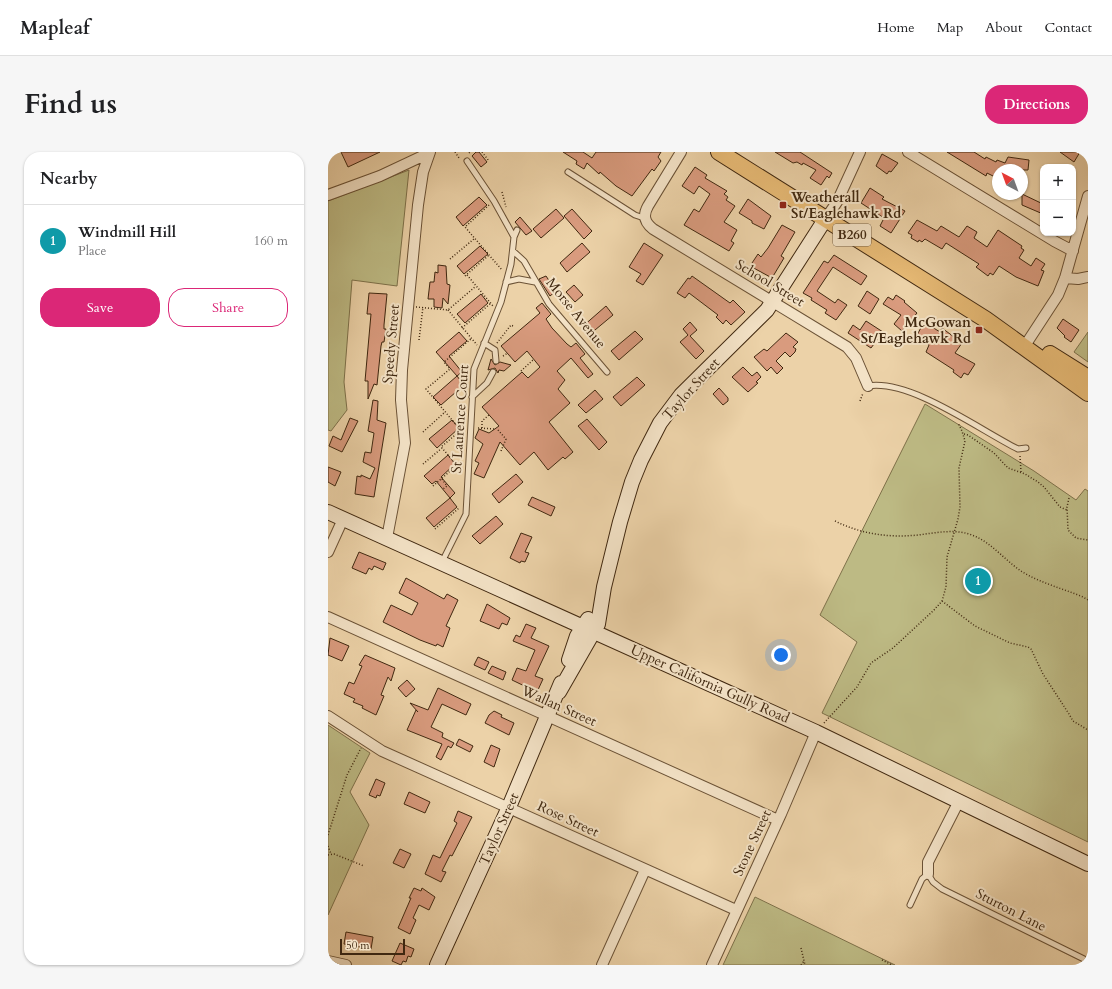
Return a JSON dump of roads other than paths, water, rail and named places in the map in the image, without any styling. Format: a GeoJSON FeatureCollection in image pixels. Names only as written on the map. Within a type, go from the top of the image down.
{"type":"FeatureCollection","features":[{"type":"Feature","properties":{"kind":"main road","name":"B260"},"geometry":{"type":"LineString","coordinates":[[719,152],[985,319],[1026,344],[1088,378]]}},
{"type":"Feature","properties":{"kind":"main road","name":"B260"},"geometry":{"type":"LineString","coordinates":[[1026,344],[1088,393]]}},
{"type":"Feature","properties":{"kind":"street"},"geometry":{"type":"LineString","coordinates":[[644,218],[648,206],[681,152]]}},
{"type":"Feature","properties":{"kind":"street"},"geometry":{"type":"LineString","coordinates":[[826,218],[834,206],[860,152]]}},
{"type":"Feature","properties":{"kind":"street"},"geometry":{"type":"LineString","coordinates":[[908,152],[1054,241],[1073,251]]}},
{"type":"Feature","properties":{"kind":"street"},"geometry":{"type":"LineString","coordinates":[[328,195],[374,178],[430,153]]}},
{"type":"Feature","properties":{"kind":"street","name":"Speedy Street"},"geometry":{"type":"LineString","coordinates":[[387,538],[405,442],[401,388],[408,307],[421,185],[430,153]]}},
{"type":"Feature","properties":{"kind":"street"},"geometry":{"type":"LineString","coordinates":[[1026,344],[1052,308],[1065,278],[1088,196]]}},
{"type":"Feature","properties":{"kind":"street","name":"School Street"},"geometry":{"type":"LineString","coordinates":[[644,218],[646,223],[653,229],[850,349],[859,364],[868,386]]}},
{"type":"Feature","properties":{"kind":"street","name":"Taylor Street"},"geometry":{"type":"LineString","coordinates":[[437,965],[509,807],[559,692],[577,636],[589,629],[594,610],[604,587],[632,482],[651,439],[660,423],[681,395],[759,319],[774,302],[826,218]]}},
{"type":"Feature","properties":{"kind":"street"},"geometry":{"type":"LineString","coordinates":[[1065,278],[1088,278]]}},
{"type":"Feature","properties":{"kind":"street","name":"Upper California Gully Road"},"geometry":{"type":"LineString","coordinates":[[328,512],[816,732],[1088,864]]}},
{"type":"Feature","properties":{"kind":"street"},"geometry":{"type":"LineString","coordinates":[[328,552],[344,519]]}},
{"type":"Feature","properties":{"kind":"street","name":"Wallan Street"},"geometry":{"type":"LineString","coordinates":[[328,617],[778,820]]}},
{"type":"Feature","properties":{"kind":"street","name":"Rose Street"},"geometry":{"type":"LineString","coordinates":[[328,716],[368,743],[394,756],[736,910]]}},
{"type":"Feature","properties":{"kind":"street","name":"Stone Street"},"geometry":{"type":"LineString","coordinates":[[712,965],[816,732]]}},
{"type":"Feature","properties":{"kind":"street"},"geometry":{"type":"LineString","coordinates":[[928,874],[928,862],[959,801]]}},
{"type":"Feature","properties":{"kind":"street"},"geometry":{"type":"LineString","coordinates":[[602,965],[645,870]]}},
{"type":"Feature","properties":{"kind":"street"},"geometry":{"type":"LineString","coordinates":[[328,961],[346,965]]}},
{"type":"Feature","properties":{"kind":"lane"},"geometry":{"type":"LineString","coordinates":[[467,161],[494,201],[514,237]]}},
{"type":"Feature","properties":{"kind":"lane","name":"School Street"},"geometry":{"type":"LineString","coordinates":[[568,172],[635,215],[644,218]]}},
{"type":"Feature","properties":{"kind":"lane","name":"St Laurence Court"},"geometry":{"type":"LineString","coordinates":[[441,563],[464,521],[474,369],[497,310],[507,279],[514,237],[517,230]]}},
{"type":"Feature","properties":{"kind":"lane","name":"Morse Avenue"},"geometry":{"type":"LineString","coordinates":[[512,251],[524,261],[549,304],[607,372]]}},
{"type":"Feature","properties":{"kind":"lane"},"geometry":{"type":"LineString","coordinates":[[507,279],[535,282]]}},
{"type":"Feature","properties":{"kind":"lane"},"geometry":{"type":"LineString","coordinates":[[484,342],[494,348],[497,354],[496,361]]}},
{"type":"Feature","properties":{"kind":"lane"},"geometry":{"type":"LineString","coordinates":[[472,397],[487,384],[493,372]]}},
{"type":"Feature","properties":{"kind":"lane"},"geometry":{"type":"LineString","coordinates":[[868,386],[896,389],[922,398],[948,409],[1018,450],[1026,448]]}},
{"type":"Feature","properties":{"kind":"lane"},"geometry":{"type":"LineString","coordinates":[[910,904],[920,882],[928,874]]}},
{"type":"Feature","properties":{"kind":"lane","name":"Sturton Lane"},"geometry":{"type":"LineString","coordinates":[[928,874],[937,886],[1088,961]]}},
{"type":"Feature","properties":{"kind":"place","name":"Weatherall St/Eaglehawk Rd"},"geometry":{"type":"Point","coordinates":[783,205]}},
{"type":"Feature","properties":{"kind":"place","name":"McGowan St/Eaglehawk Rd"},"geometry":{"type":"Point","coordinates":[979,330]}},
{"type":"Feature","properties":{"kind":"place","name":"Windmill Hill"},"geometry":{"type":"Point","coordinates":[978,581]}}]}
